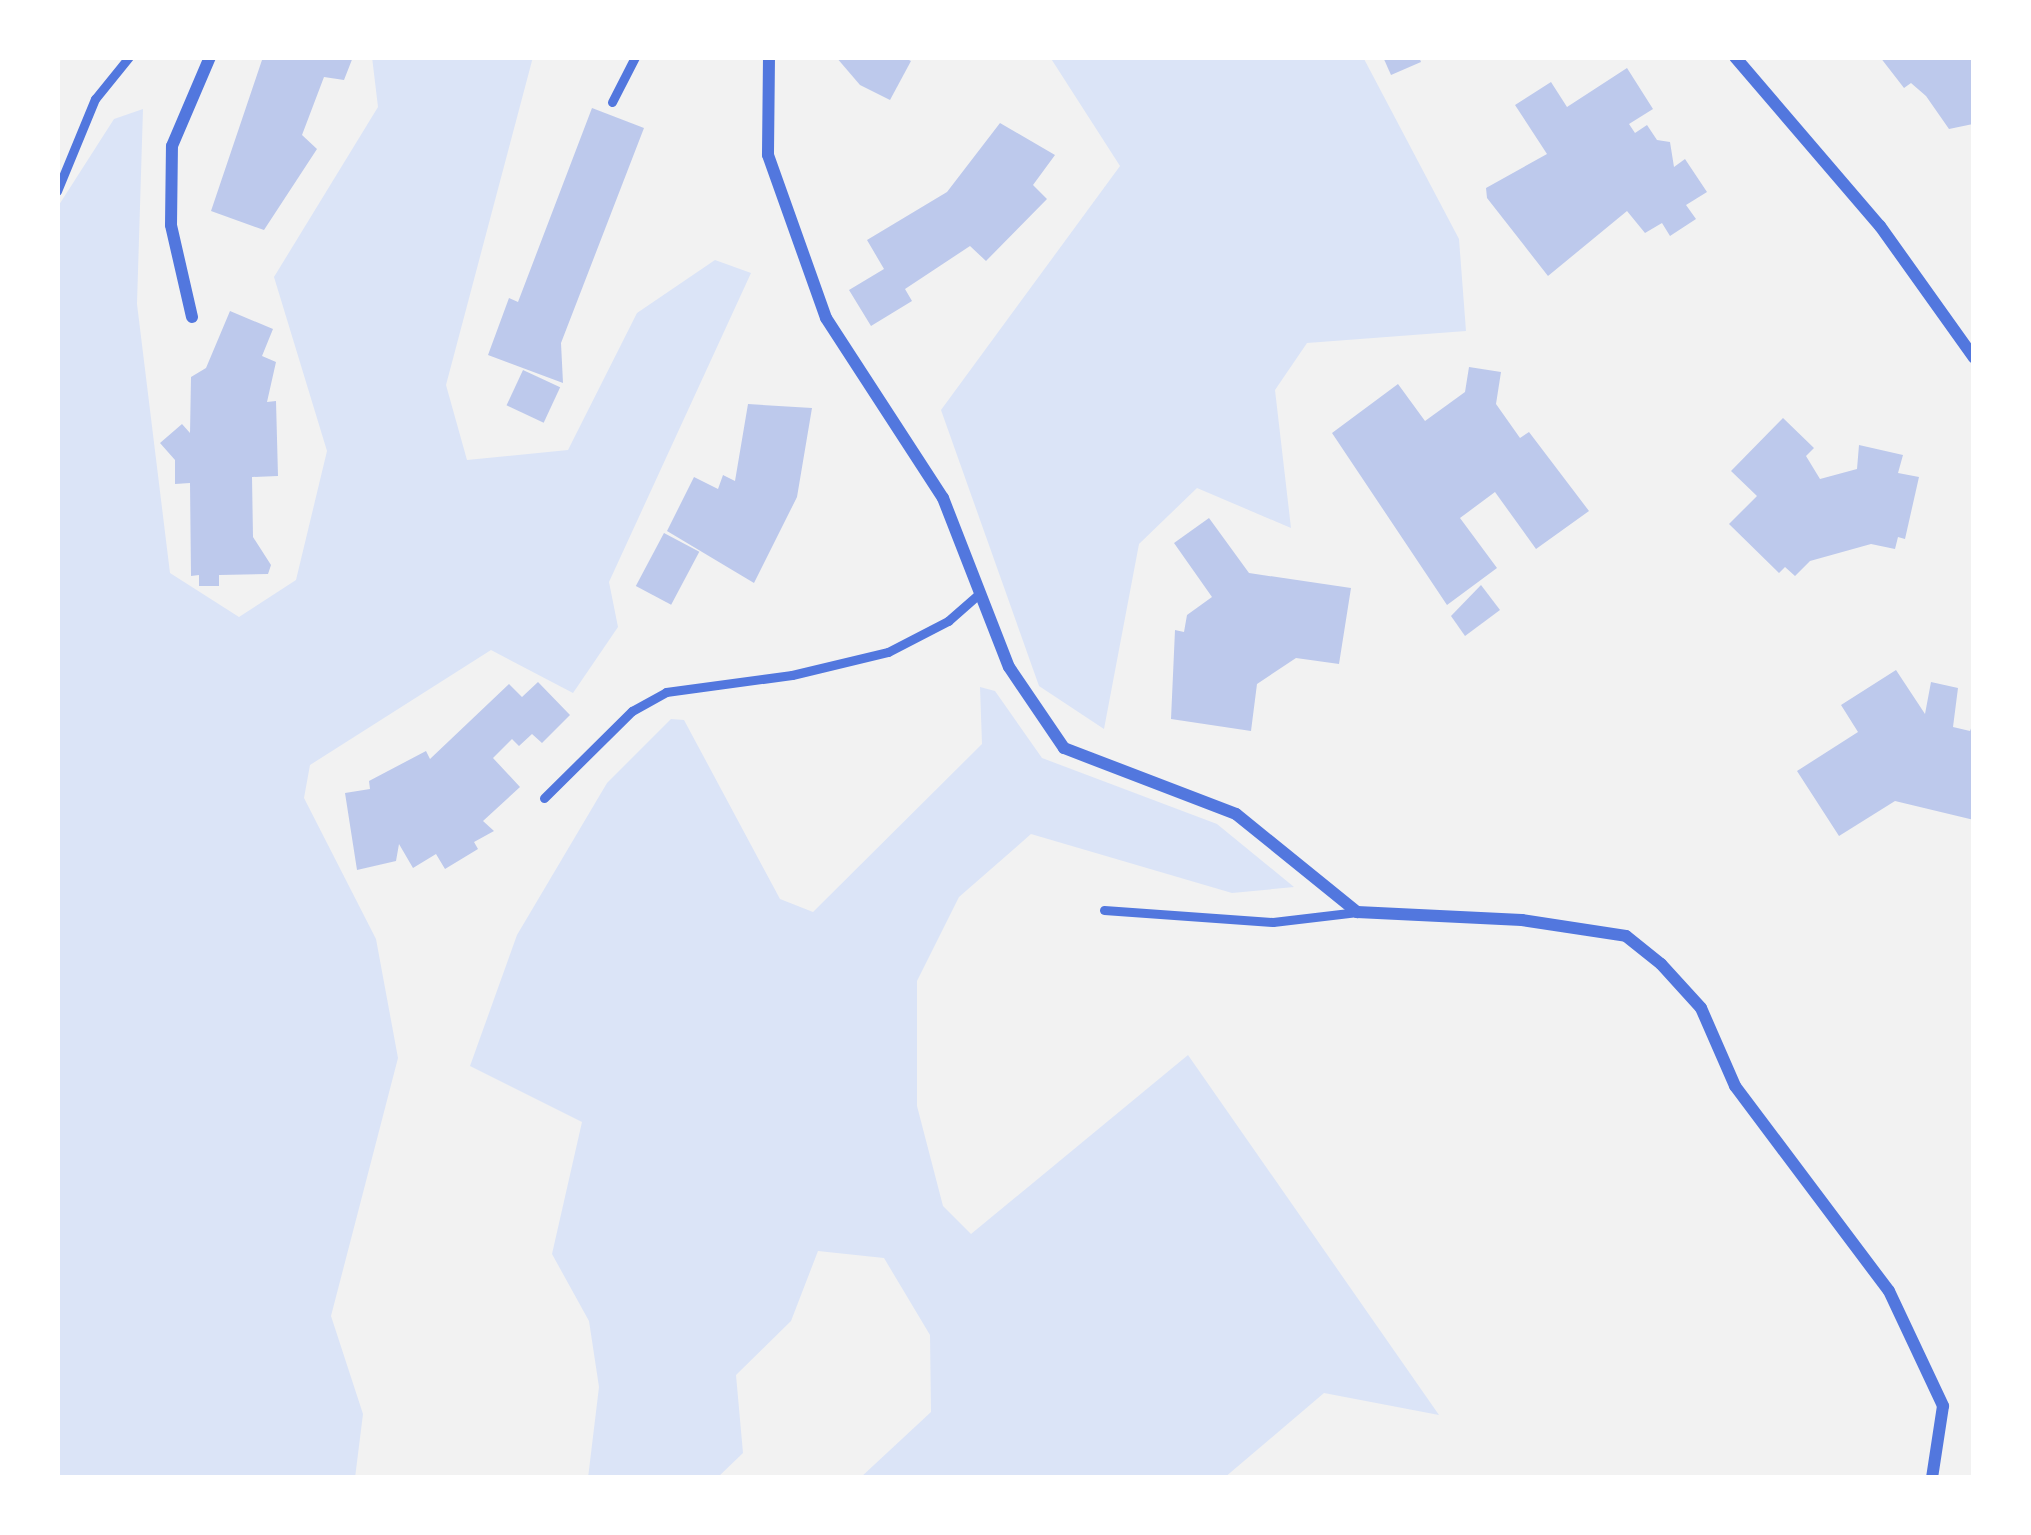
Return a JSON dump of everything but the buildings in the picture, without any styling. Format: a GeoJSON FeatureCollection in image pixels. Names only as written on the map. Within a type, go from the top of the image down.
{"type":"FeatureCollection","features":[{"type":"Feature","properties":{"kind":"street"},"geometry":{"type":"LineString","coordinates":[[192,317],[171,225],[172,146],[209,57]]}},
{"type":"Feature","properties":{"kind":"street"},"geometry":{"type":"LineString","coordinates":[[770,57],[768,155],[826,318],[943,498],[1009,667],[1064,748],[1236,814],[1357,912],[1522,920],[1626,936],[1661,964],[1701,1008],[1735,1086],[1889,1291],[1943,1406],[1932,1478]]}},
{"type":"Feature","properties":{"kind":"street"},"geometry":{"type":"LineString","coordinates":[[1735,57],[1880,226],[1974,358]]}},
{"type":"Feature","properties":{"kind":"lane"},"geometry":{"type":"LineString","coordinates":[[57,191],[95,99],[129,57]]}},
{"type":"Feature","properties":{"kind":"lane"},"geometry":{"type":"LineString","coordinates":[[612,102],[635,57]]}},
{"type":"Feature","properties":{"kind":"lane"},"geometry":{"type":"LineString","coordinates":[[544,798],[632,711],[665,692],[792,675],[888,652],[948,621],[980,593]]}},
{"type":"Feature","properties":{"kind":"lane"},"geometry":{"type":"LineString","coordinates":[[1105,910],[1273,922],[1357,912]]}},
{"type":"Feature","properties":{"kind":"shaded area"},"geometry":{"type":"Polygon","coordinates":[[[372,57],[533,57],[446,385],[467,460],[568,450],[637,313],[715,260],[751,273],[609,582],[618,627],[573,693],[491,650],[310,765],[304,798],[376,939],[398,1058],[331,1316],[363,1414],[355,1478],[57,1478],[57,208],[114,119],[143,109],[137,304],[170,573],[239,617],[296,580],[327,451],[274,277],[378,107],[372,57]]]}},
{"type":"Feature","properties":{"kind":"shaded area"},"geometry":{"type":"Polygon","coordinates":[[[1050,57],[1363,57],[1459,239],[1466,331],[1307,343],[1275,390],[1291,528],[1197,488],[1139,544],[1104,729],[1039,686],[941,410],[1120,166],[1050,57]]]}},
{"type":"Feature","properties":{"kind":"shaded area"},"geometry":{"type":"Polygon","coordinates":[[[980,687],[995,691],[1042,758],[1217,824],[1294,887],[1232,893],[1031,834],[959,897],[917,981],[917,1106],[943,1206],[971,1234],[1188,1055],[1439,1415],[1324,1393],[1224,1478],[860,1478],[931,1412],[930,1335],[884,1258],[818,1251],[791,1321],[736,1375],[743,1453],[717,1478],[588,1478],[599,1387],[589,1321],[552,1254],[582,1122],[470,1066],[517,935],[607,783],[671,719],[684,720],[780,899],[813,912],[982,744],[980,687]]]}}]}
